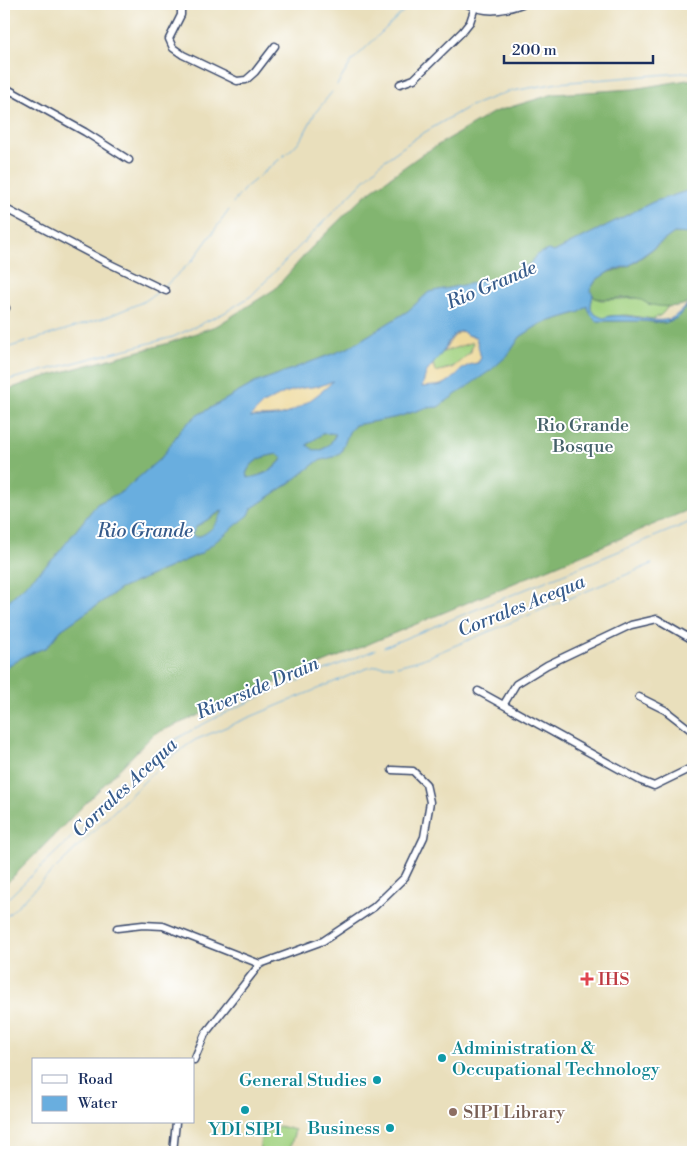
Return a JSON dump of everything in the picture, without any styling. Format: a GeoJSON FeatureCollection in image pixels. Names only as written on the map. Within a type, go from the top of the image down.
{"type":"FeatureCollection","features":[{"type":"Feature","properties":{"kind":"street"},"geometry":{"type":"LineString","coordinates":[[181,4],[181,15],[170,38],[173,48],[237,81],[246,80],[251,76],[275,46]]}},
{"type":"Feature","properties":{"kind":"street"},"geometry":{"type":"LineString","coordinates":[[467,4],[475,8],[492,11],[522,4]]}},
{"type":"Feature","properties":{"kind":"street"},"geometry":{"type":"LineString","coordinates":[[400,84],[414,79],[462,32],[470,22],[475,8]]}},
{"type":"Feature","properties":{"kind":"street"},"geometry":{"type":"LineString","coordinates":[[4,88],[85,132],[129,160]]}},
{"type":"Feature","properties":{"kind":"street"},"geometry":{"type":"LineString","coordinates":[[4,208],[165,291]]}},
{"type":"Feature","properties":{"kind":"street"},"geometry":{"type":"LineString","coordinates":[[504,704],[516,684],[547,666],[631,625],[657,619],[693,640]]}},
{"type":"Feature","properties":{"kind":"street"},"geometry":{"type":"LineString","coordinates":[[478,691],[641,781],[654,786],[693,767]]}},
{"type":"Feature","properties":{"kind":"street"},"geometry":{"type":"LineString","coordinates":[[639,697],[665,710],[692,731],[693,734]]}},
{"type":"Feature","properties":{"kind":"street"},"geometry":{"type":"LineString","coordinates":[[195,1058],[205,1034],[260,964],[323,941],[374,907],[405,877],[424,837],[430,802],[426,784],[413,771],[392,770]]}},
{"type":"Feature","properties":{"kind":"street"},"geometry":{"type":"LineString","coordinates":[[117,928],[143,925],[164,926],[260,964]]}},
{"type":"Feature","properties":{"kind":"street"},"geometry":{"type":"LineString","coordinates":[[173,1152],[176,1124]]}},
{"type":"Feature","properties":{"kind":"street"},"geometry":{"type":"LineString","coordinates":[[4,1151],[8,1152]]}},
{"type":"Feature","properties":{"kind":"green space"},"geometry":{"type":"Polygon","coordinates":[[[693,79],[693,189],[653,202],[530,264],[498,278],[429,292],[408,311],[348,348],[255,383],[196,416],[182,428],[162,457],[123,491],[97,504],[55,557],[4,605],[4,391],[40,378],[169,343],[218,325],[275,289],[309,250],[364,196],[421,155],[494,112],[554,94],[633,89],[693,79]]]}},
{"type":"Feature","properties":{"kind":"green space"},"geometry":{"type":"Polygon","coordinates":[[[674,233],[693,234],[693,301],[682,305],[665,307],[648,304],[637,298],[595,298],[590,290],[600,277],[632,264],[674,233]]]}},
{"type":"Feature","properties":{"kind":"green space"},"geometry":{"type":"Polygon","coordinates":[[[593,295],[601,300],[638,298],[647,303],[668,307],[661,315],[653,319],[627,315],[603,318],[592,312],[593,295]]]}},
{"type":"Feature","properties":{"kind":"green space","name":"Rio Grande Bosque"},"geometry":{"type":"Polygon","coordinates":[[[693,304],[693,508],[154,734],[4,886],[4,669],[24,656],[47,647],[61,630],[120,589],[200,554],[252,508],[290,483],[318,461],[333,457],[341,452],[349,432],[355,425],[398,417],[425,408],[438,407],[508,355],[520,337],[540,324],[580,312],[587,306],[597,321],[665,323],[677,318],[687,306],[693,304]]]}},
{"type":"Feature","properties":{"kind":"green space"},"geometry":{"type":"Polygon","coordinates":[[[473,342],[468,355],[460,363],[435,372],[433,364],[443,352],[473,342]]]}},
{"type":"Feature","properties":{"kind":"green space"},"geometry":{"type":"Polygon","coordinates":[[[336,433],[330,444],[321,450],[314,450],[307,445],[322,434],[336,433]]]}},
{"type":"Feature","properties":{"kind":"green space"},"geometry":{"type":"Polygon","coordinates":[[[278,454],[283,457],[276,466],[264,474],[248,479],[246,474],[251,465],[263,458],[278,454]]]}},
{"type":"Feature","properties":{"kind":"green space"},"geometry":{"type":"Polygon","coordinates":[[[224,510],[216,524],[205,534],[195,537],[191,534],[197,526],[224,510]]]}},
{"type":"Feature","properties":{"kind":"green space"},"geometry":{"type":"Polygon","coordinates":[[[279,1126],[295,1130],[289,1152],[259,1152],[262,1134],[279,1126]]]}},
{"type":"Feature","properties":{"kind":"sand"},"geometry":{"type":"Polygon","coordinates":[[[462,331],[467,335],[476,337],[481,358],[477,363],[464,368],[446,383],[437,386],[421,387],[425,373],[433,364],[435,372],[452,368],[471,352],[473,342],[443,352],[453,338],[462,331]]]}},
{"type":"Feature","properties":{"kind":"sand"},"geometry":{"type":"Polygon","coordinates":[[[334,380],[316,396],[292,411],[278,416],[250,417],[263,404],[284,393],[320,386],[334,380]]]}},
{"type":"Feature","properties":{"kind":"water","name":"Rio Grande"},"geometry":{"type":"Polygon","coordinates":[[[693,189],[693,234],[674,233],[630,265],[610,271],[596,280],[590,290],[593,295],[591,310],[603,318],[621,316],[665,320],[675,316],[687,305],[693,301],[693,304],[687,306],[677,318],[665,323],[597,321],[591,315],[587,306],[580,312],[540,324],[520,337],[508,355],[491,370],[438,407],[425,408],[398,417],[355,425],[349,432],[341,452],[333,457],[318,461],[290,483],[252,508],[249,515],[200,554],[120,589],[61,630],[47,647],[24,656],[4,669],[4,605],[55,557],[97,504],[123,491],[162,457],[182,428],[196,416],[255,383],[348,348],[408,311],[429,292],[498,278],[530,264],[536,255],[548,250],[554,252],[653,202],[693,189]],[[462,331],[456,333],[426,373],[422,387],[443,384],[464,368],[478,363],[481,358],[476,337],[467,335],[462,331]],[[333,381],[320,386],[284,393],[263,404],[250,417],[278,416],[292,411],[322,391],[333,381]],[[322,434],[307,445],[314,450],[322,450],[330,444],[336,434],[322,434]],[[278,454],[268,456],[251,465],[246,474],[248,478],[268,472],[283,458],[278,454]],[[223,510],[197,526],[192,534],[195,537],[209,531],[216,524],[223,510]]]}},
{"type":"Feature","properties":{"kind":"waterway"},"geometry":{"type":"LineString","coordinates":[[337,85],[352,61],[411,4]]}},
{"type":"Feature","properties":{"kind":"waterway"},"geometry":{"type":"LineString","coordinates":[[4,381],[173,337],[224,313],[251,296],[381,163],[420,135],[468,107],[507,92],[558,83],[693,72]]}},
{"type":"Feature","properties":{"kind":"waterway"},"geometry":{"type":"LineString","coordinates":[[233,203],[245,188],[293,148],[302,138],[315,113],[332,92]]}},
{"type":"Feature","properties":{"kind":"waterway"},"geometry":{"type":"LineString","coordinates":[[163,288],[193,260],[229,210]]}},
{"type":"Feature","properties":{"kind":"waterway"},"geometry":{"type":"LineString","coordinates":[[4,351],[10,347],[107,317],[145,301],[161,290]]}},
{"type":"Feature","properties":{"kind":"waterway","name":"Riverside Drain"},"geometry":{"type":"LineString","coordinates":[[384,647],[693,521]]}},
{"type":"Feature","properties":{"kind":"waterway","name":"Corrales Acequa"},"geometry":{"type":"LineString","coordinates":[[397,666],[420,660],[652,564]]}},
{"type":"Feature","properties":{"kind":"waterway","name":"Riverside Drain"},"geometry":{"type":"LineString","coordinates":[[4,902],[171,742],[245,704],[375,650]]}},
{"type":"Feature","properties":{"kind":"waterway","name":"Corrales Acequa"},"geometry":{"type":"LineString","coordinates":[[4,919],[161,765],[195,740],[365,669],[376,666],[393,666]]}},
{"type":"Feature","properties":{"kind":"place","name":"IHS"},"geometry":{"type":"Point","coordinates":[587,979]}},
{"type":"Feature","properties":{"kind":"place","name":"Administration & Occupational Technology"},"geometry":{"type":"Point","coordinates":[442,1058]}},
{"type":"Feature","properties":{"kind":"place","name":"General Studies"},"geometry":{"type":"Point","coordinates":[377,1080]}},
{"type":"Feature","properties":{"kind":"place","name":"YDI SIPI"},"geometry":{"type":"Point","coordinates":[245,1110]}},
{"type":"Feature","properties":{"kind":"place","name":"SIPI Library"},"geometry":{"type":"Point","coordinates":[453,1112]}},
{"type":"Feature","properties":{"kind":"place","name":"Business"},"geometry":{"type":"Point","coordinates":[390,1128]}}]}
